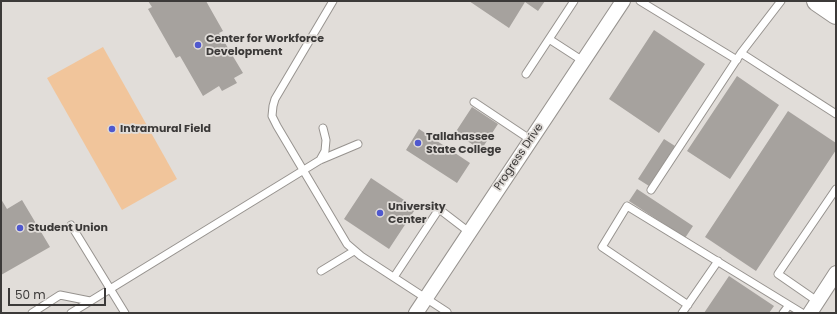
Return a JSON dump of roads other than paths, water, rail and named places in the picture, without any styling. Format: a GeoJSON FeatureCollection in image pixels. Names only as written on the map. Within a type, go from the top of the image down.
{"type":"FeatureCollection","features":[{"type":"Feature","properties":{"kind":"main road"},"geometry":{"type":"LineString","coordinates":[[816,1],[836,14]]}},
{"type":"Feature","properties":{"kind":"street","name":"Progress Drive"},"geometry":{"type":"LineString","coordinates":[[416,313],[623,1]]}},
{"type":"Feature","properties":{"kind":"street"},"geometry":{"type":"LineString","coordinates":[[814,307],[836,273]]}},
{"type":"Feature","properties":{"kind":"lane"},"geometry":{"type":"LineString","coordinates":[[333,1],[275,99],[272,116],[347,244],[354,251],[447,312]]}},
{"type":"Feature","properties":{"kind":"lane"},"geometry":{"type":"LineString","coordinates":[[526,74],[574,1]]}},
{"type":"Feature","properties":{"kind":"lane"},"geometry":{"type":"LineString","coordinates":[[640,1],[737,60]]}},
{"type":"Feature","properties":{"kind":"lane"},"geometry":{"type":"LineString","coordinates":[[651,190],[741,53],[781,1]]}},
{"type":"Feature","properties":{"kind":"lane"},"geometry":{"type":"LineString","coordinates":[[549,39],[583,61]]}},
{"type":"Feature","properties":{"kind":"lane"},"geometry":{"type":"LineString","coordinates":[[741,53],[836,114]]}},
{"type":"Feature","properties":{"kind":"lane"},"geometry":{"type":"LineString","coordinates":[[474,102],[531,140]]}},
{"type":"Feature","properties":{"kind":"lane"},"geometry":{"type":"LineString","coordinates":[[320,160],[325,150],[326,140],[323,128]]}},
{"type":"Feature","properties":{"kind":"lane"},"geometry":{"type":"LineString","coordinates":[[70,313],[320,160],[358,144]]}},
{"type":"Feature","properties":{"kind":"lane"},"geometry":{"type":"LineString","coordinates":[[814,307],[778,274],[836,189]]}},
{"type":"Feature","properties":{"kind":"lane"},"geometry":{"type":"LineString","coordinates":[[688,305],[602,247],[627,206],[802,313]]}},
{"type":"Feature","properties":{"kind":"lane"},"geometry":{"type":"LineString","coordinates":[[394,277],[439,209],[470,232]]}},
{"type":"Feature","properties":{"kind":"lane"},"geometry":{"type":"LineString","coordinates":[[71,225],[125,313]]}},
{"type":"Feature","properties":{"kind":"lane"},"geometry":{"type":"LineString","coordinates":[[321,271],[354,251]]}},
{"type":"Feature","properties":{"kind":"lane"},"geometry":{"type":"LineString","coordinates":[[682,313],[718,261]]}},
{"type":"Feature","properties":{"kind":"lane"},"geometry":{"type":"LineString","coordinates":[[32,313],[60,295],[90,301]]}},
{"type":"Feature","properties":{"kind":"lane"},"geometry":{"type":"LineString","coordinates":[[783,313],[789,305]]}},
{"type":"Feature","properties":{"kind":"place","name":"Center for Workforce Development"},"geometry":{"type":"Point","coordinates":[198,45]}},
{"type":"Feature","properties":{"kind":"place","name":"Intramural Field"},"geometry":{"type":"Point","coordinates":[112,129]}},
{"type":"Feature","properties":{"kind":"place","name":"Tallahassee State College"},"geometry":{"type":"Point","coordinates":[418,143]}},
{"type":"Feature","properties":{"kind":"place","name":"University Center"},"geometry":{"type":"Point","coordinates":[380,213]}},
{"type":"Feature","properties":{"kind":"place","name":"Student Union"},"geometry":{"type":"Point","coordinates":[20,228]}}]}
